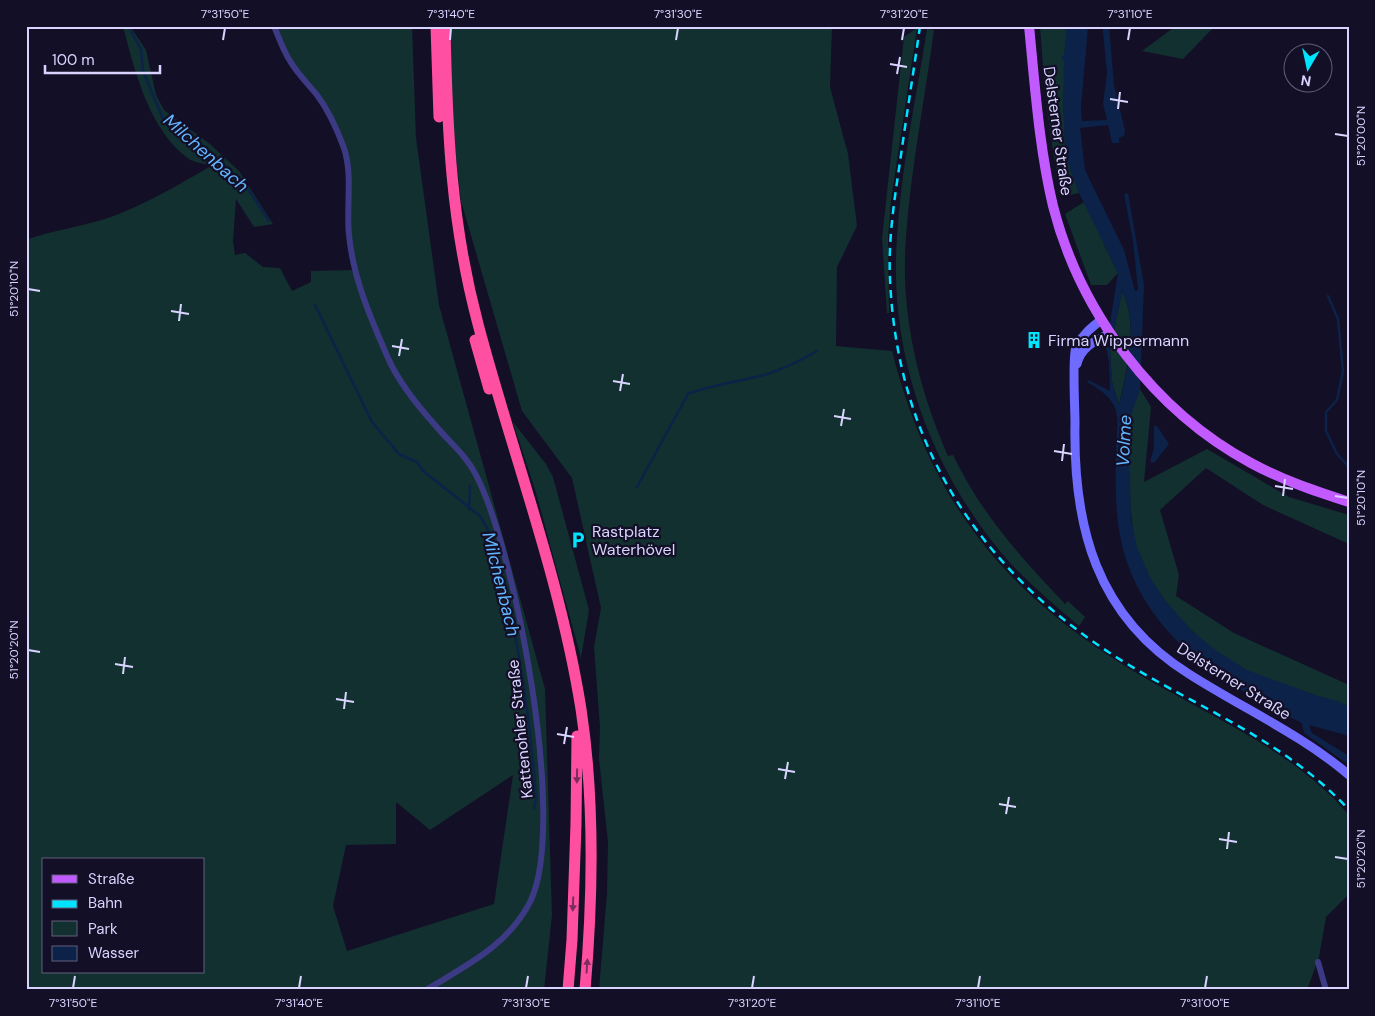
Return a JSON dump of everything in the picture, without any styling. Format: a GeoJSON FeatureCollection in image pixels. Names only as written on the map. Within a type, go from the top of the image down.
{"type":"FeatureCollection","features":[{"type":"Feature","properties":{"kind":"highway"},"geometry":{"type":"LineString","coordinates":[[436,26],[440,137],[450,226],[470,325],[560,632],[576,727],[578,751],[576,824],[572,940],[568,990]]}},
{"type":"Feature","properties":{"kind":"highway"},"geometry":{"type":"LineString","coordinates":[[445,26],[447,137],[456,219],[478,324],[547,556],[566,631],[582,719],[587,762],[590,824],[590,933],[585,990]]}},
{"type":"Feature","properties":{"kind":"main road","name":"Delsterner Straße"},"geometry":{"type":"LineString","coordinates":[[1029,26],[1040,134],[1054,207],[1073,261],[1110,333]]}},
{"type":"Feature","properties":{"kind":"main road"},"geometry":{"type":"LineString","coordinates":[[1110,333],[1145,376],[1189,421],[1233,453],[1285,479],[1349,502]]}},
{"type":"Feature","properties":{"kind":"street","name":"Kattenohler Straße"},"geometry":{"type":"LineString","coordinates":[[274,26],[290,62],[326,109],[343,146],[348,168],[349,238],[357,276],[389,360],[409,393],[435,425],[461,451],[480,484],[502,552],[526,654],[535,711],[542,784],[541,862],[538,879],[525,911],[499,944],[426,990]]}},
{"type":"Feature","properties":{"kind":"street","name":"Delsterner Straße"},"geometry":{"type":"LineString","coordinates":[[1102,320],[1089,330],[1076,348],[1074,359],[1076,369],[1074,464],[1079,507],[1096,569],[1120,609],[1148,642],[1180,668],[1295,736],[1324,755],[1349,775]]}},
{"type":"Feature","properties":{"kind":"street","name":"Delsterner Straße"},"geometry":{"type":"LineString","coordinates":[[1076,369],[1082,352],[1093,342],[1110,333]]}},
{"type":"Feature","properties":{"kind":"street"},"geometry":{"type":"LineString","coordinates":[[1318,962],[1326,990]]}},
{"type":"Feature","properties":{"kind":"green space"},"geometry":{"type":"Polygon","coordinates":[[[123,26],[130,26],[146,50],[156,95],[164,110],[210,144],[239,171],[273,224],[254,227],[236,199],[233,241],[235,255],[245,253],[263,267],[280,268],[292,291],[311,282],[311,271],[355,270],[351,251],[348,168],[328,113],[295,69],[274,26],[412,26],[416,138],[439,305],[545,689],[552,915],[544,990],[26,990],[26,240],[122,213],[211,166],[189,159],[175,147],[154,117],[138,80],[123,26]],[[513,775],[430,830],[396,802],[396,844],[346,845],[333,906],[347,951],[494,904],[513,775]]]}},
{"type":"Feature","properties":{"kind":"green space"},"geometry":{"type":"Polygon","coordinates":[[[448,26],[832,26],[830,87],[848,154],[857,226],[837,267],[836,346],[892,351],[910,411],[933,464],[960,512],[992,555],[1029,593],[1071,629],[1119,662],[1243,732],[1289,761],[1330,795],[1349,815],[1349,894],[1326,917],[1319,957],[1307,990],[599,990],[607,893],[608,842],[599,759],[600,727],[594,647],[601,608],[572,478],[522,411],[461,201],[448,85],[448,26]]]}},
{"type":"Feature","properties":{"kind":"green space"},"geometry":{"type":"Polygon","coordinates":[[[1040,26],[1067,26],[1064,61],[1065,149],[1079,193],[1062,197],[1050,133],[1040,26]]]}},
{"type":"Feature","properties":{"kind":"green space"},"geometry":{"type":"Polygon","coordinates":[[[1176,26],[1212,26],[1213,28],[1183,59],[1142,51],[1176,26]]]}},
{"type":"Feature","properties":{"kind":"green space"},"geometry":{"type":"Polygon","coordinates":[[[917,28],[891,200],[888,238],[889,313],[887,313],[882,238],[904,37],[917,28]]]}},
{"type":"Feature","properties":{"kind":"green space"},"geometry":{"type":"Polygon","coordinates":[[[927,29],[934,30],[911,185],[905,265],[909,321],[920,377],[937,430],[948,456],[953,455],[976,497],[1017,552],[1065,604],[1068,601],[1085,617],[1079,626],[1012,565],[984,531],[959,494],[939,454],[922,413],[909,371],[900,327],[896,283],[897,238],[905,159],[927,29]]]}},
{"type":"Feature","properties":{"kind":"green space"},"geometry":{"type":"Polygon","coordinates":[[[1084,202],[1118,273],[1107,285],[1091,285],[1065,214],[1084,202]]]}},
{"type":"Feature","properties":{"kind":"green space"},"geometry":{"type":"Polygon","coordinates":[[[1122,291],[1130,318],[1131,333],[1128,362],[1119,405],[1112,382],[1110,351],[1122,291]]]}},
{"type":"Feature","properties":{"kind":"green space"},"geometry":{"type":"Polygon","coordinates":[[[1140,389],[1151,407],[1144,482],[1207,449],[1289,497],[1349,515],[1349,544],[1263,505],[1206,468],[1160,510],[1179,575],[1176,596],[1234,633],[1349,685],[1349,707],[1263,677],[1229,660],[1195,634],[1179,618],[1152,582],[1136,545],[1131,508],[1129,428],[1132,410],[1140,389]]]}},
{"type":"Feature","properties":{"kind":"green space"},"geometry":{"type":"Polygon","coordinates":[[[513,422],[546,464],[553,477],[589,610],[581,658],[536,493],[513,422]]]}},
{"type":"Feature","properties":{"kind":"water","name":"Volme"},"geometry":{"type":"Polygon","coordinates":[[[1067,26],[1088,26],[1081,108],[1082,121],[1107,120],[1103,104],[1107,73],[1103,26],[1109,26],[1114,85],[1125,130],[1124,136],[1119,138],[1119,143],[1112,143],[1108,125],[1080,128],[1085,170],[1124,250],[1135,291],[1138,290],[1133,241],[1124,194],[1128,193],[1144,285],[1140,389],[1128,424],[1131,520],[1137,547],[1149,575],[1164,599],[1193,632],[1217,651],[1247,670],[1318,696],[1338,701],[1349,707],[1349,736],[1309,725],[1312,733],[1349,756],[1349,765],[1304,733],[1302,723],[1248,695],[1222,678],[1175,639],[1156,616],[1139,590],[1127,562],[1120,535],[1116,495],[1116,411],[1112,402],[1100,390],[1087,382],[1088,380],[1110,391],[1109,362],[1106,348],[1118,273],[1079,193],[1066,158],[1063,108],[1064,61],[1061,57],[1064,55],[1067,26]],[[1122,291],[1110,351],[1112,382],[1119,405],[1126,377],[1130,347],[1130,318],[1122,291]]]}},
{"type":"Feature","properties":{"kind":"water"},"geometry":{"type":"Polygon","coordinates":[[[1154,426],[1157,426],[1169,444],[1154,463],[1150,462],[1154,448],[1154,426]]]}},
{"type":"Feature","properties":{"kind":"waterway","name":"Milchenbach"},"geometry":{"type":"LineString","coordinates":[[128,26],[141,49],[143,71],[163,119],[197,141],[244,183],[269,221]]}},
{"type":"Feature","properties":{"kind":"waterway"},"geometry":{"type":"LineString","coordinates":[[1328,296],[1338,319],[1343,371],[1337,400],[1326,412],[1326,431],[1337,454],[1349,467]]}},
{"type":"Feature","properties":{"kind":"waterway","name":"Milchenbach"},"geometry":{"type":"LineString","coordinates":[[315,305],[372,422],[399,454],[417,462],[423,471],[480,516],[488,531],[503,581],[520,662],[531,744],[536,799],[534,808]]}},
{"type":"Feature","properties":{"kind":"waterway"},"geometry":{"type":"LineString","coordinates":[[637,487],[688,394],[775,372],[817,351]]}},
{"type":"Feature","properties":{"kind":"waterway"},"geometry":{"type":"LineString","coordinates":[[469,509],[470,486]]}},
{"type":"Feature","properties":{"kind":"railway"},"geometry":{"type":"LineString","coordinates":[[920,26],[892,217],[890,279],[896,339],[909,395],[928,448],[954,497],[986,542],[1024,584],[1067,622],[1116,657],[1268,744],[1324,785],[1349,810]]}},
{"type":"Feature","properties":{"kind":"place","name":"Firma Wippermann"},"geometry":{"type":"Point","coordinates":[1034,340]}},
{"type":"Feature","properties":{"kind":"place","name":"Rastplatz Waterhövel"},"geometry":{"type":"Point","coordinates":[578,540]}}]}
